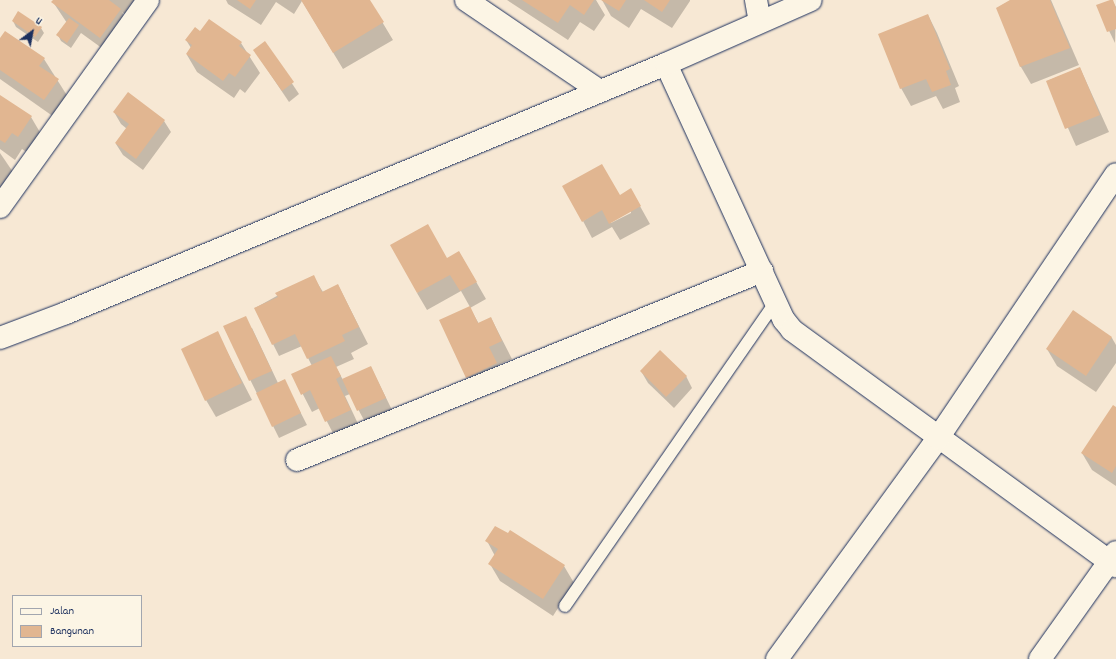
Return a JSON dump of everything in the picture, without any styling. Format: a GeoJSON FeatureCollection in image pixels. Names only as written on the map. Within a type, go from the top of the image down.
{"type":"FeatureCollection","features":[{"type":"Feature","properties":{"kind":"street"},"geometry":{"type":"LineString","coordinates":[[0,207],[148,0]]}},
{"type":"Feature","properties":{"kind":"street"},"geometry":{"type":"LineString","coordinates":[[466,0],[600,91]]}},
{"type":"Feature","properties":{"kind":"street"},"geometry":{"type":"LineString","coordinates":[[756,0],[760,22]]}},
{"type":"Feature","properties":{"kind":"street"},"geometry":{"type":"LineString","coordinates":[[0,338],[72,310],[666,64],[811,0]]}},
{"type":"Feature","properties":{"kind":"street"},"geometry":{"type":"LineString","coordinates":[[666,64],[776,301],[792,330],[938,438],[1114,560],[1040,659]]}},
{"type":"Feature","properties":{"kind":"street"},"geometry":{"type":"LineString","coordinates":[[777,659],[938,438],[1116,174]]}},
{"type":"Feature","properties":{"kind":"street"},"geometry":{"type":"LineString","coordinates":[[297,460],[762,271]]}},
{"type":"Feature","properties":{"kind":"lane"},"geometry":{"type":"LineString","coordinates":[[565,606],[776,301]]}},
{"type":"Feature","properties":{"kind":"building"},"geometry":{"type":"Polygon","coordinates":[[[53,0],[109,0],[121,9],[100,38],[51,2],[53,0]]]}},
{"type":"Feature","properties":{"kind":"building"},"geometry":{"type":"Polygon","coordinates":[[[237,0],[256,0],[250,9],[237,0]]]}},
{"type":"Feature","properties":{"kind":"building"},"geometry":{"type":"Polygon","coordinates":[[[301,0],[370,0],[384,22],[333,53],[301,0]]]}},
{"type":"Feature","properties":{"kind":"building"},"geometry":{"type":"Polygon","coordinates":[[[522,0],[594,0],[584,15],[570,5],[558,23],[522,0]]]}},
{"type":"Feature","properties":{"kind":"building"},"geometry":{"type":"Polygon","coordinates":[[[601,0],[626,0],[619,11],[601,0]]]}},
{"type":"Feature","properties":{"kind":"building"},"geometry":{"type":"Polygon","coordinates":[[[644,0],[670,0],[662,12],[644,0]]]}},
{"type":"Feature","properties":{"kind":"building"},"geometry":{"type":"Polygon","coordinates":[[[1010,0],[1050,0],[1070,48],[1020,67],[996,8],[1010,0]]]}},
{"type":"Feature","properties":{"kind":"building"},"geometry":{"type":"Polygon","coordinates":[[[1113,0],[1116,8],[1116,29],[1107,32],[1096,5],[1113,0]]]}},
{"type":"Feature","properties":{"kind":"building"},"geometry":{"type":"Polygon","coordinates":[[[18,11],[42,27],[35,37],[12,21],[18,11]]]}},
{"type":"Feature","properties":{"kind":"building"},"geometry":{"type":"Polygon","coordinates":[[[928,14],[950,69],[946,71],[951,85],[932,92],[926,79],[900,89],[878,34],[928,14]]]}},
{"type":"Feature","properties":{"kind":"building"},"geometry":{"type":"Polygon","coordinates":[[[69,18],[79,25],[67,43],[56,35],[69,18]]]}},
{"type":"Feature","properties":{"kind":"building"},"geometry":{"type":"Polygon","coordinates":[[[209,19],[242,42],[239,46],[251,55],[235,77],[229,73],[223,81],[186,54],[192,45],[185,40],[195,27],[200,31],[209,19]]]}},
{"type":"Feature","properties":{"kind":"building"},"geometry":{"type":"Polygon","coordinates":[[[5,31],[45,58],[39,66],[59,79],[44,100],[0,70],[0,38],[5,31]]]}},
{"type":"Feature","properties":{"kind":"building"},"geometry":{"type":"Polygon","coordinates":[[[265,41],[294,82],[282,91],[253,50],[265,41]]]}},
{"type":"Feature","properties":{"kind":"building"},"geometry":{"type":"Polygon","coordinates":[[[1080,67],[1100,115],[1065,129],[1046,81],[1080,67]]]}},
{"type":"Feature","properties":{"kind":"building"},"geometry":{"type":"Polygon","coordinates":[[[128,92],[165,120],[136,159],[115,143],[129,124],[113,112],[128,92]]]}},
{"type":"Feature","properties":{"kind":"building"},"geometry":{"type":"Polygon","coordinates":[[[0,95],[32,116],[18,137],[12,133],[5,143],[0,140],[0,95]]]}},
{"type":"Feature","properties":{"kind":"building"},"geometry":{"type":"Polygon","coordinates":[[[602,164],[620,195],[631,188],[641,206],[609,224],[602,210],[582,222],[562,186],[602,164]]]}},
{"type":"Feature","properties":{"kind":"building"},"geometry":{"type":"Polygon","coordinates":[[[428,224],[447,258],[459,251],[477,282],[460,291],[450,275],[417,293],[390,245],[428,224]]]}},
{"type":"Feature","properties":{"kind":"building"},"geometry":{"type":"Polygon","coordinates":[[[314,275],[322,292],[338,284],[359,327],[342,335],[345,341],[307,359],[295,334],[272,345],[254,308],[278,297],[275,293],[314,275]]]}},
{"type":"Feature","properties":{"kind":"building"},"geometry":{"type":"Polygon","coordinates":[[[470,306],[478,323],[491,317],[502,341],[489,347],[497,363],[466,378],[439,320],[470,306]]]}},
{"type":"Feature","properties":{"kind":"building"},"geometry":{"type":"Polygon","coordinates":[[[1073,310],[1112,337],[1086,376],[1046,349],[1073,310]]]}},
{"type":"Feature","properties":{"kind":"building"},"geometry":{"type":"Polygon","coordinates":[[[246,316],[272,371],[249,381],[223,326],[246,316]]]}},
{"type":"Feature","properties":{"kind":"building"},"geometry":{"type":"Polygon","coordinates":[[[218,331],[242,383],[205,401],[181,349],[218,331]]]}},
{"type":"Feature","properties":{"kind":"building"},"geometry":{"type":"Polygon","coordinates":[[[660,350],[687,376],[666,397],[640,371],[660,350]]]}},
{"type":"Feature","properties":{"kind":"building"},"geometry":{"type":"Polygon","coordinates":[[[331,356],[341,376],[336,379],[351,410],[325,422],[310,390],[301,395],[291,374],[331,356]]]}},
{"type":"Feature","properties":{"kind":"building"},"geometry":{"type":"Polygon","coordinates":[[[371,366],[386,398],[357,411],[342,379],[371,366]]]}},
{"type":"Feature","properties":{"kind":"building"},"geometry":{"type":"Polygon","coordinates":[[[285,379],[301,413],[272,427],[256,393],[285,379]]]}},
{"type":"Feature","properties":{"kind":"building"},"geometry":{"type":"Polygon","coordinates":[[[1113,405],[1116,407],[1116,466],[1112,473],[1081,453],[1113,405]]]}},
{"type":"Feature","properties":{"kind":"building"},"geometry":{"type":"Polygon","coordinates":[[[495,526],[508,533],[510,530],[565,565],[543,599],[488,564],[498,549],[485,541],[495,526]]]}}]}
